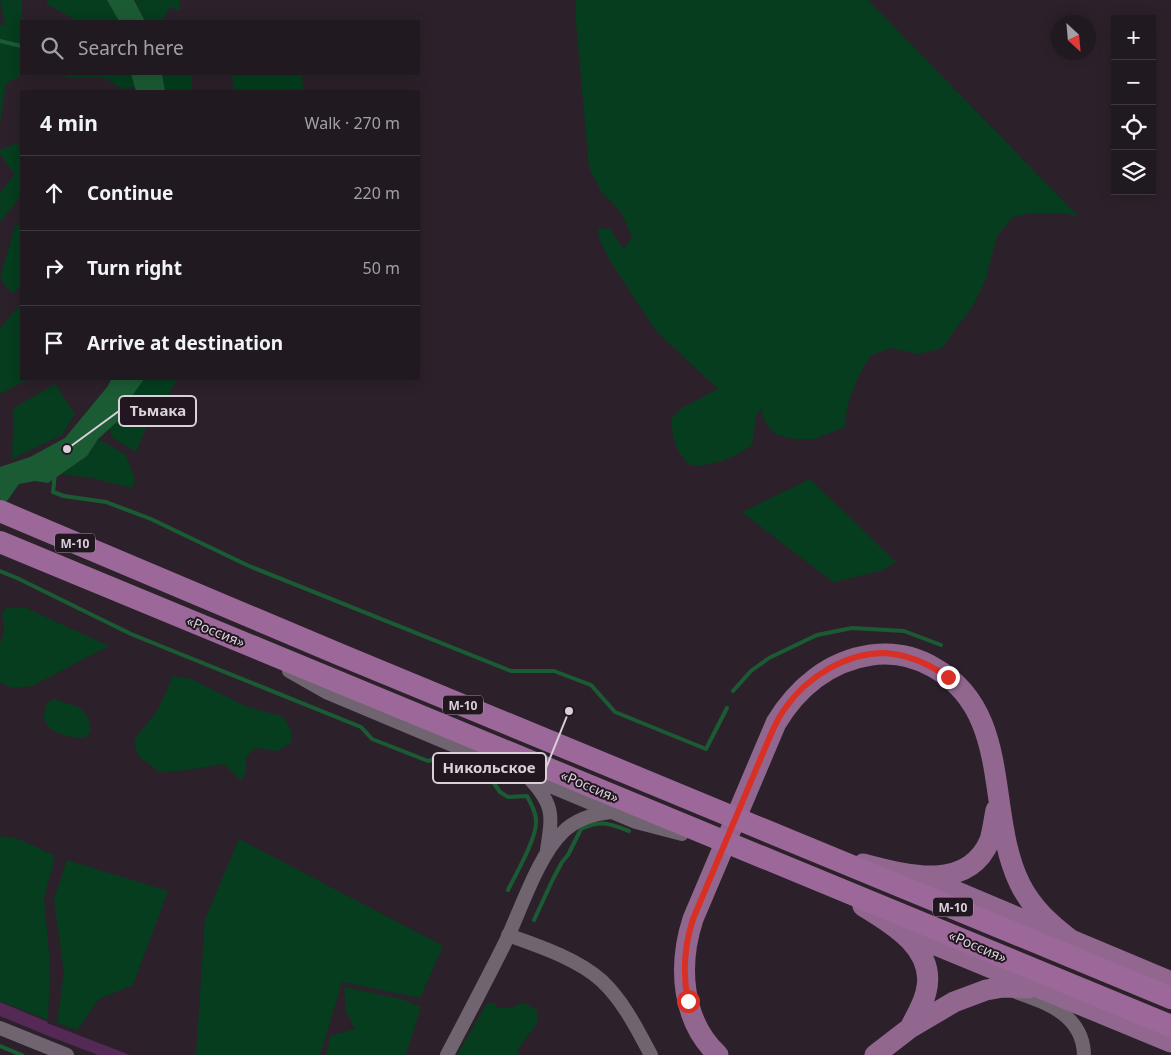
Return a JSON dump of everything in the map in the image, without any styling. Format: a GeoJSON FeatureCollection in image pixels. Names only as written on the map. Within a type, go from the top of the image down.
{"type":"FeatureCollection","features":[{"type":"Feature","properties":{"kind":"highway","name":"«Россия»"},"geometry":{"type":"LineString","coordinates":[[0,511],[341,655],[1171,998]]}},
{"type":"Feature","properties":{"kind":"highway","name":"«Россия»"},"geometry":{"type":"LineString","coordinates":[[4,544],[1171,1026]]}},
{"type":"Feature","properties":{"kind":"main road"},"geometry":{"type":"LineString","coordinates":[[718,1055],[706,1042],[697,1027],[688,1001],[684,973],[688,932],[776,723],[786,707],[812,680],[828,670],[864,656],[883,653],[917,660],[938,670],[957,684],[972,702],[983,723],[990,746],[1010,858],[1020,884],[1044,918],[1071,940]]}},
{"type":"Feature","properties":{"kind":"main road"},"geometry":{"type":"LineString","coordinates":[[827,855],[919,876],[934,877],[961,871],[974,864],[983,853],[990,839],[998,797]]}},
{"type":"Feature","properties":{"kind":"main road"},"geometry":{"type":"LineString","coordinates":[[919,876],[1171,982]]}},
{"type":"Feature","properties":{"kind":"main road"},"geometry":{"type":"LineString","coordinates":[[822,881],[902,931],[1171,1042]]}},
{"type":"Feature","properties":{"kind":"main road"},"geometry":{"type":"LineString","coordinates":[[902,931],[914,943],[919,952],[926,968],[928,979],[923,1002],[910,1028]]}},
{"type":"Feature","properties":{"kind":"main road"},"geometry":{"type":"LineString","coordinates":[[1130,965],[1171,990]]}},
{"type":"Feature","properties":{"kind":"main road"},"geometry":{"type":"LineString","coordinates":[[875,1055],[910,1028],[962,998],[986,990],[1003,987],[1043,990]]}},
{"type":"Feature","properties":{"kind":"street"},"geometry":{"type":"LineString","coordinates":[[229,636],[326,692],[636,822],[746,850]]}},
{"type":"Feature","properties":{"kind":"street"},"geometry":{"type":"LineString","coordinates":[[528,776],[544,796],[552,816],[547,851]]}},
{"type":"Feature","properties":{"kind":"street"},"geometry":{"type":"LineString","coordinates":[[447,1055],[508,935],[547,851],[563,832],[580,820],[599,813],[612,812]]}},
{"type":"Feature","properties":{"kind":"street"},"geometry":{"type":"LineString","coordinates":[[508,935],[544,948],[581,966],[602,981],[619,999],[631,1017],[651,1055]]}},
{"type":"Feature","properties":{"kind":"street"},"geometry":{"type":"LineString","coordinates":[[1003,987],[1048,1004],[1063,1013],[1079,1032],[1083,1043],[1084,1055]]}},
{"type":"Feature","properties":{"kind":"street"},"geometry":{"type":"LineString","coordinates":[[0,1028],[67,1055]]}},
{"type":"Feature","properties":{"kind":"shaded area"},"geometry":{"type":"Polygon","coordinates":[[[0,0],[22,0],[22,18],[25,20],[20,20],[20,75],[22,75],[6,83],[0,123],[0,24],[5,26],[0,0]]]}},
{"type":"Feature","properties":{"kind":"shaded area"},"geometry":{"type":"Polygon","coordinates":[[[47,0],[107,0],[118,20],[75,20],[47,4],[47,0]]]}},
{"type":"Feature","properties":{"kind":"shaded area"},"geometry":{"type":"Polygon","coordinates":[[[107,0],[134,0],[144,20],[118,20],[107,0]]]}},
{"type":"Feature","properties":{"kind":"shaded area"},"geometry":{"type":"Polygon","coordinates":[[[135,0],[179,0],[180,11],[171,7],[164,16],[164,20],[145,20],[135,0]]]}},
{"type":"Feature","properties":{"kind":"shaded area"},"geometry":{"type":"Polygon","coordinates":[[[576,0],[868,0],[1078,216],[1062,213],[1032,213],[1013,217],[997,236],[985,281],[972,307],[942,348],[919,354],[891,348],[871,355],[853,389],[845,427],[815,439],[793,439],[775,434],[765,422],[761,408],[756,416],[752,445],[738,454],[723,460],[691,466],[678,450],[671,419],[680,409],[718,389],[656,331],[609,259],[600,240],[598,228],[610,229],[623,249],[632,238],[623,215],[601,191],[589,167],[576,23],[576,0]]]}},
{"type":"Feature","properties":{"kind":"shaded area"},"geometry":{"type":"Polygon","coordinates":[[[62,75],[131,75],[135,87],[123,89],[104,78],[69,78],[62,75]]]}},
{"type":"Feature","properties":{"kind":"shaded area"},"geometry":{"type":"Polygon","coordinates":[[[131,75],[162,75],[165,90],[136,90],[131,75]]]}},
{"type":"Feature","properties":{"kind":"shaded area"},"geometry":{"type":"Polygon","coordinates":[[[162,75],[192,75],[192,90],[165,90],[162,75]]]}},
{"type":"Feature","properties":{"kind":"shaded area"},"geometry":{"type":"Polygon","coordinates":[[[232,75],[302,75],[303,90],[234,90],[232,75]]]}},
{"type":"Feature","properties":{"kind":"shaded area"},"geometry":{"type":"Polygon","coordinates":[[[17,143],[20,152],[20,194],[0,222],[0,192],[15,175],[0,154],[0,150],[17,143]]]}},
{"type":"Feature","properties":{"kind":"shaded area"},"geometry":{"type":"Polygon","coordinates":[[[20,225],[20,287],[12,294],[0,278],[15,226],[20,225]]]}},
{"type":"Feature","properties":{"kind":"shaded area"},"geometry":{"type":"Polygon","coordinates":[[[20,305],[20,380],[26,380],[0,394],[0,328],[20,305]]]}},
{"type":"Feature","properties":{"kind":"shaded area"},"geometry":{"type":"Polygon","coordinates":[[[111,380],[143,380],[127,403],[118,421],[98,439],[87,456],[48,483],[35,481],[19,484],[0,511],[0,467],[30,457],[65,438],[108,386],[111,380]]]}},
{"type":"Feature","properties":{"kind":"shaded area"},"geometry":{"type":"Polygon","coordinates":[[[143,380],[176,380],[166,400],[146,428],[136,452],[111,437],[110,428],[118,421],[127,403],[143,380]]]}},
{"type":"Feature","properties":{"kind":"shaded area"},"geometry":{"type":"Polygon","coordinates":[[[55,384],[75,414],[62,435],[12,459],[14,408],[55,384]]]}},
{"type":"Feature","properties":{"kind":"shaded area"},"geometry":{"type":"Polygon","coordinates":[[[98,439],[126,455],[135,480],[132,488],[92,478],[61,474],[87,456],[98,439]]]}},
{"type":"Feature","properties":{"kind":"shaded area"},"geometry":{"type":"Polygon","coordinates":[[[810,479],[896,562],[880,571],[833,582],[742,512],[810,479]]]}},
{"type":"Feature","properties":{"kind":"shaded area"},"geometry":{"type":"Polygon","coordinates":[[[9,607],[26,608],[109,646],[32,686],[13,688],[0,683],[0,644],[4,632],[2,612],[9,607]]]}},
{"type":"Feature","properties":{"kind":"shaded area"},"geometry":{"type":"Polygon","coordinates":[[[172,676],[191,679],[245,706],[284,717],[291,731],[292,742],[278,751],[255,748],[246,757],[246,771],[241,781],[224,764],[160,772],[138,756],[134,740],[157,711],[172,676]]]}},
{"type":"Feature","properties":{"kind":"shaded area"},"geometry":{"type":"Polygon","coordinates":[[[55,699],[79,708],[87,716],[91,731],[85,738],[66,736],[49,727],[45,722],[44,716],[47,703],[55,699]]]}},
{"type":"Feature","properties":{"kind":"shaded area"},"geometry":{"type":"Polygon","coordinates":[[[0,836],[19,839],[55,856],[44,898],[50,965],[48,1020],[0,1001],[0,836]]]}},
{"type":"Feature","properties":{"kind":"shaded area"},"geometry":{"type":"Polygon","coordinates":[[[239,839],[443,946],[420,998],[342,982],[320,1055],[196,1055],[205,919],[239,839]]]}},
{"type":"Feature","properties":{"kind":"shaded area"},"geometry":{"type":"Polygon","coordinates":[[[67,860],[168,891],[133,985],[99,999],[77,1030],[57,1023],[64,973],[54,899],[67,860]]]}},
{"type":"Feature","properties":{"kind":"shaded area"},"geometry":{"type":"Polygon","coordinates":[[[344,987],[402,999],[421,1007],[406,1055],[326,1055],[330,1036],[355,1029],[346,1011],[344,987]]]}},
{"type":"Feature","properties":{"kind":"shaded area"},"geometry":{"type":"Polygon","coordinates":[[[487,1003],[495,1003],[497,1008],[510,1008],[524,1003],[538,1011],[537,1023],[517,1051],[519,1055],[457,1055],[487,1003]]]}},
{"type":"Feature","properties":{"kind":"building"},"geometry":{"type":"Polygon","coordinates":[[[0,1002],[47,1023],[130,1055],[98,1055],[51,1037],[0,1016],[0,1002]]]}},
{"type":"Feature","properties":{"kind":"waterway"},"geometry":{"type":"LineString","coordinates":[[0,41],[20,46]]}},
{"type":"Feature","properties":{"kind":"waterway"},"geometry":{"type":"LineString","coordinates":[[55,473],[53,492],[64,496],[106,502],[151,519],[249,566],[511,671],[554,671],[591,685],[615,712],[706,749],[727,708]]}},
{"type":"Feature","properties":{"kind":"waterway"},"geometry":{"type":"LineString","coordinates":[[0,571],[131,634],[361,727],[372,739],[428,761],[447,756],[484,769],[500,792],[508,797],[527,796],[536,816],[535,830],[525,856],[508,890]]}},
{"type":"Feature","properties":{"kind":"waterway"},"geometry":{"type":"LineString","coordinates":[[733,691],[751,671],[769,658],[817,635],[852,628],[904,631],[941,645]]}},
{"type":"Feature","properties":{"kind":"waterway"},"geometry":{"type":"LineString","coordinates":[[534,920],[553,879],[581,829],[594,824],[605,824],[629,831]]}},
{"type":"Feature","properties":{"kind":"waterway"},"geometry":{"type":"LineString","coordinates":[[0,1046],[22,1055]]}},
{"type":"Feature","properties":{"kind":"place","name":"Тьмака"},"geometry":{"type":"Point","coordinates":[67,449]}},
{"type":"Feature","properties":{"kind":"place","name":"Никольское"},"geometry":{"type":"Point","coordinates":[569,711]}},
{"type":"Feature","properties":{"kind":"route"},"geometry":{"type":"LineString","coordinates":[[688,1001],[684,973],[688,932],[768,741],[786,707],[812,680],[828,670],[864,656],[883,653],[906,656],[928,664],[948,677]]}}]}
